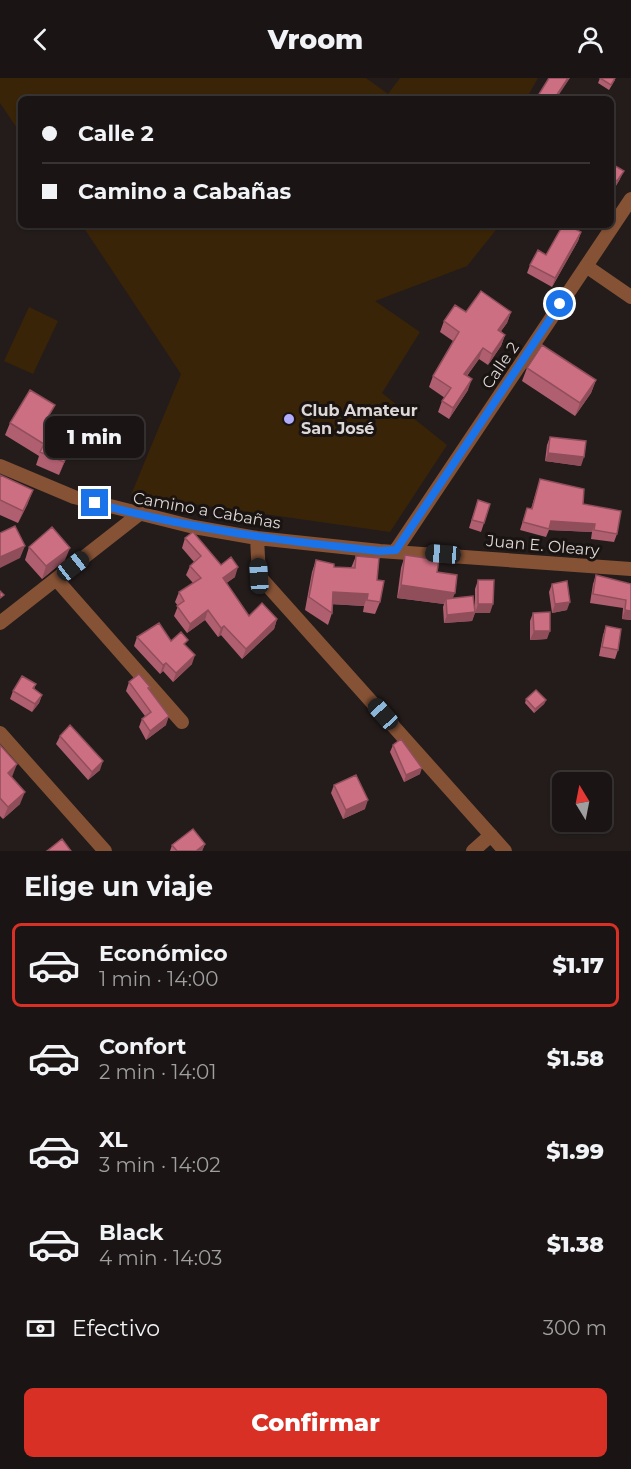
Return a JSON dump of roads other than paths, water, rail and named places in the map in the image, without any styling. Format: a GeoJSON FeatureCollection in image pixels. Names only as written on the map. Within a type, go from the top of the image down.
{"type":"FeatureCollection","features":[{"type":"Feature","properties":{"kind":"street","name":"Calle 2"},"geometry":{"type":"LineString","coordinates":[[614,224],[631,199]]}},
{"type":"Feature","properties":{"kind":"street","name":"Calle 2"},"geometry":{"type":"LineString","coordinates":[[396,550],[612,228]]}},
{"type":"Feature","properties":{"kind":"street"},"geometry":{"type":"LineString","coordinates":[[586,266],[631,297]]}},
{"type":"Feature","properties":{"kind":"street","name":"Camino a Cabañas"},"geometry":{"type":"LineString","coordinates":[[0,466],[74,497],[138,515],[257,538],[380,551]]}},
{"type":"Feature","properties":{"kind":"street"},"geometry":{"type":"LineString","coordinates":[[0,623],[138,515]]}},
{"type":"Feature","properties":{"kind":"street"},"geometry":{"type":"LineString","coordinates":[[257,538],[259,576],[505,851]]}},
{"type":"Feature","properties":{"kind":"street","name":"Juan E. Oleary"},"geometry":{"type":"LineString","coordinates":[[380,551],[396,550],[631,569]]}},
{"type":"Feature","properties":{"kind":"street"},"geometry":{"type":"LineString","coordinates":[[56,579],[182,723]]}},
{"type":"Feature","properties":{"kind":"street"},"geometry":{"type":"LineString","coordinates":[[0,733],[105,851]]}},
{"type":"Feature","properties":{"kind":"street"},"geometry":{"type":"LineString","coordinates":[[472,851],[491,835]]}},
{"type":"Feature","properties":{"kind":"place","name":"Club Amateur San José"},"geometry":{"type":"Point","coordinates":[289,419]}}]}
